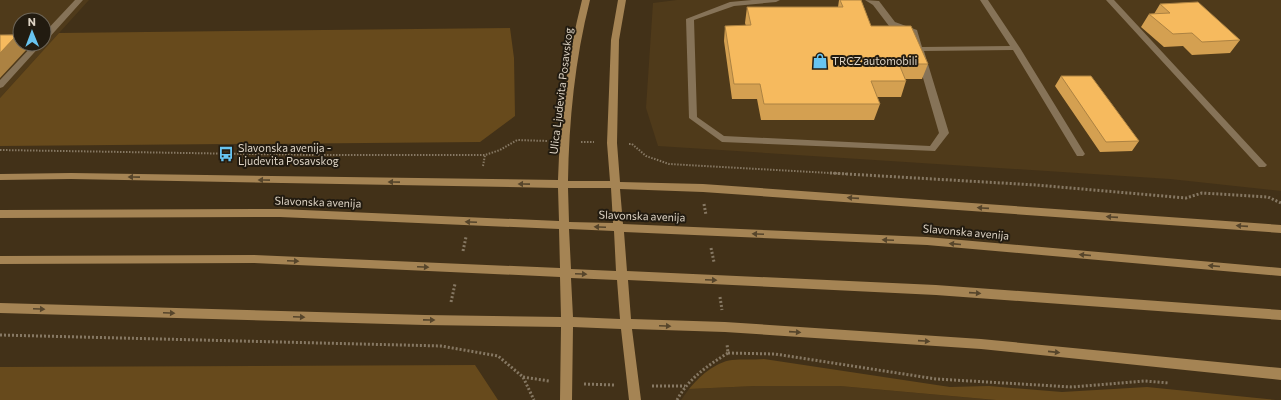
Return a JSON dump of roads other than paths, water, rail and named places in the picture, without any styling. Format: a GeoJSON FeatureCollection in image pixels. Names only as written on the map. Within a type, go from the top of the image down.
{"type":"FeatureCollection","features":[{"type":"Feature","properties":{"kind":"main road","name":"Ulica Ljudevita Posavskog"},"geometry":{"type":"LineString","coordinates":[[566,400],[567,322],[563,184],[564,141],[578,32],[586,0]]}},
{"type":"Feature","properties":{"kind":"main road"},"geometry":{"type":"LineString","coordinates":[[622,0],[615,40],[612,143],[626,324],[635,400]]}},
{"type":"Feature","properties":{"kind":"main road"},"geometry":{"type":"LineString","coordinates":[[0,177],[71,176],[563,184],[716,189],[1281,229]]}},
{"type":"Feature","properties":{"kind":"main road","name":"Slavonska avenija"},"geometry":{"type":"LineString","coordinates":[[0,214],[280,213],[927,241],[1281,272]]}},
{"type":"Feature","properties":{"kind":"main road"},"geometry":{"type":"LineString","coordinates":[[0,260],[254,259],[936,290],[1212,309],[1281,316]]}},
{"type":"Feature","properties":{"kind":"main road"},"geometry":{"type":"LineString","coordinates":[[0,308],[724,327],[981,344],[1281,374]]}},
{"type":"Feature","properties":{"kind":"lane"},"geometry":{"type":"LineString","coordinates":[[52,29],[79,0]]}},
{"type":"Feature","properties":{"kind":"lane"},"geometry":{"type":"LineString","coordinates":[[776,0],[733,4],[690,19],[693,118],[722,139],[932,149],[944,133],[914,32],[892,24],[876,3],[869,0]]}},
{"type":"Feature","properties":{"kind":"lane"},"geometry":{"type":"LineString","coordinates":[[984,0],[1016,48],[1080,154]]}},
{"type":"Feature","properties":{"kind":"lane"},"geometry":{"type":"LineString","coordinates":[[1110,0],[1262,165]]}},
{"type":"Feature","properties":{"kind":"lane"},"geometry":{"type":"LineString","coordinates":[[0,37],[12,36]]}},
{"type":"Feature","properties":{"kind":"lane"},"geometry":{"type":"LineString","coordinates":[[919,49],[1016,48]]}},
{"type":"Feature","properties":{"kind":"lane"},"geometry":{"type":"LineString","coordinates":[[0,85],[31,52]]}},
{"type":"Feature","properties":{"kind":"place","name":"TRCZ automobili"},"geometry":{"type":"Point","coordinates":[820,61]}},
{"type":"Feature","properties":{"kind":"place","name":"Slavonska avenija - Ljudevita Posavskog"},"geometry":{"type":"Point","coordinates":[226,154]}}]}
